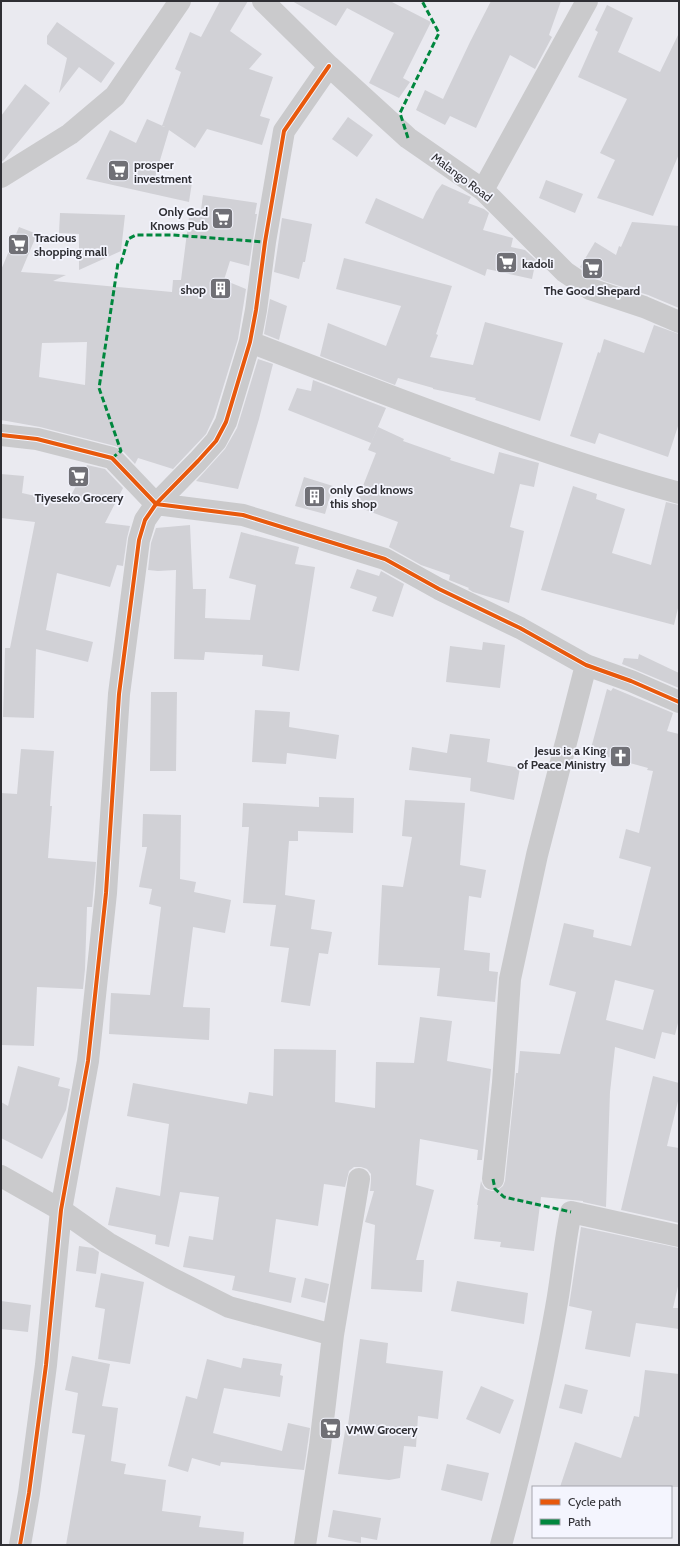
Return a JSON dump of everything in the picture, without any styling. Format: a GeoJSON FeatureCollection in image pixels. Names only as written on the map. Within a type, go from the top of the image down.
{"type":"FeatureCollection","features":[{"type":"Feature","properties":{"kind":"street"},"geometry":{"type":"LineString","coordinates":[[1,177],[70,134],[115,96],[180,1]]}},
{"type":"Feature","properties":{"kind":"street","name":"Malango Road"},"geometry":{"type":"LineString","coordinates":[[263,1],[329,66],[408,138],[483,190],[565,272],[590,289],[644,307],[679,322]]}},
{"type":"Feature","properties":{"kind":"street"},"geometry":{"type":"LineString","coordinates":[[483,190],[587,1]]}},
{"type":"Feature","properties":{"kind":"street"},"geometry":{"type":"LineString","coordinates":[[20,1545],[29,1493],[45,1372],[61,1210],[88,1061],[106,893],[119,694],[137,555],[144,520],[156,504],[198,461],[219,436],[226,422],[250,342],[284,131],[329,66]]}},
{"type":"Feature","properties":{"kind":"street"},"geometry":{"type":"LineString","coordinates":[[250,342],[406,403],[618,476],[679,493]]}},
{"type":"Feature","properties":{"kind":"street"},"geometry":{"type":"LineString","coordinates":[[1,435],[38,439],[112,458],[156,504],[243,515],[385,559],[439,589],[520,628],[586,665],[631,680],[679,702]]}},
{"type":"Feature","properties":{"kind":"street"},"geometry":{"type":"LineString","coordinates":[[493,1179],[503,1083],[510,979],[537,855],[586,665]]}},
{"type":"Feature","properties":{"kind":"street"},"geometry":{"type":"LineString","coordinates":[[1,1176],[61,1210],[108,1243],[171,1278],[229,1306],[333,1335]]}},
{"type":"Feature","properties":{"kind":"street"},"geometry":{"type":"LineString","coordinates":[[304,1545],[320,1446],[333,1335],[359,1179]]}},
{"type":"Feature","properties":{"kind":"street"},"geometry":{"type":"LineString","coordinates":[[501,1545],[542,1383],[556,1307],[565,1240],[571,1212],[679,1236]]}},
{"type":"Feature","properties":{"kind":"building"},"geometry":{"type":"Polygon","coordinates":[[[220,1],[248,1],[230,31],[262,54],[249,69],[273,77],[260,116],[270,119],[262,145],[207,129],[195,148],[169,130],[155,177],[192,182],[189,202],[86,179],[110,130],[136,143],[147,119],[162,126],[181,72],[175,69],[190,32],[201,37],[220,1]]]}},
{"type":"Feature","properties":{"kind":"building"},"geometry":{"type":"Polygon","coordinates":[[[292,1],[390,1],[431,22],[403,78],[410,82],[399,98],[369,83],[394,33],[347,8],[336,26],[292,1]]]}},
{"type":"Feature","properties":{"kind":"building"},"geometry":{"type":"Polygon","coordinates":[[[491,1],[561,1],[549,35],[552,37],[535,69],[510,55],[476,128],[450,116],[445,125],[416,110],[425,90],[443,99],[491,1]]]}},
{"type":"Feature","properties":{"kind":"building"},"geometry":{"type":"Polygon","coordinates":[[[607,5],[633,18],[618,52],[660,72],[679,33],[679,154],[653,216],[597,198],[615,160],[600,153],[627,99],[578,77],[598,32],[595,30],[607,5]]]}},
{"type":"Feature","properties":{"kind":"building"},"geometry":{"type":"Polygon","coordinates":[[[57,22],[115,63],[101,83],[79,67],[59,93],[67,58],[47,44],[47,36],[57,22]]]}},
{"type":"Feature","properties":{"kind":"building"},"geometry":{"type":"Polygon","coordinates":[[[25,84],[50,103],[1,162],[1,116],[25,84]]]}},
{"type":"Feature","properties":{"kind":"building"},"geometry":{"type":"Polygon","coordinates":[[[348,117],[373,135],[357,157],[332,139],[348,117]]]}},
{"type":"Feature","properties":{"kind":"building"},"geometry":{"type":"Polygon","coordinates":[[[546,180],[583,194],[575,213],[539,198],[546,180]]]}},
{"type":"Feature","properties":{"kind":"building"},"geometry":{"type":"Polygon","coordinates":[[[442,184],[471,197],[468,203],[484,209],[489,213],[483,230],[513,238],[511,247],[525,250],[536,260],[532,279],[487,269],[485,276],[365,223],[376,198],[423,219],[436,192],[442,184]]]}},
{"type":"Feature","properties":{"kind":"building"},"geometry":{"type":"Polygon","coordinates":[[[203,195],[257,203],[255,214],[257,214],[249,266],[230,261],[224,280],[246,289],[238,339],[214,417],[206,434],[173,469],[138,458],[135,464],[121,449],[115,446],[40,427],[1,420],[1,270],[19,227],[37,234],[21,272],[66,275],[53,281],[172,292],[173,280],[181,280],[189,217],[200,217],[203,195]],[[87,342],[42,343],[39,377],[85,385],[87,342]]]}},
{"type":"Feature","properties":{"kind":"building"},"geometry":{"type":"Polygon","coordinates":[[[60,213],[125,215],[121,251],[79,270],[79,234],[59,233],[60,213]]]}},
{"type":"Feature","properties":{"kind":"building"},"geometry":{"type":"Polygon","coordinates":[[[282,218],[312,224],[305,262],[303,262],[299,279],[274,272],[282,218]]]}},
{"type":"Feature","properties":{"kind":"building"},"geometry":{"type":"Polygon","coordinates":[[[632,222],[679,226],[679,308],[648,295],[604,281],[580,267],[595,242],[616,255],[619,246],[621,247],[632,222]]]}},
{"type":"Feature","properties":{"kind":"building"},"geometry":{"type":"Polygon","coordinates":[[[344,258],[452,286],[430,357],[473,365],[485,322],[563,343],[540,421],[475,400],[476,398],[433,389],[398,378],[395,385],[320,356],[328,323],[386,346],[401,306],[336,289],[344,258]]]}},
{"type":"Feature","properties":{"kind":"building"},"geometry":{"type":"Polygon","coordinates":[[[270,299],[287,306],[279,340],[264,334],[270,299]]]}},
{"type":"Feature","properties":{"kind":"building"},"geometry":{"type":"Polygon","coordinates":[[[654,325],[679,334],[679,423],[668,457],[599,433],[595,444],[570,436],[598,352],[600,353],[604,339],[644,353],[654,325]]]}},
{"type":"Feature","properties":{"kind":"building"},"geometry":{"type":"Polygon","coordinates":[[[258,359],[273,364],[259,419],[238,489],[196,481],[225,449],[237,428],[258,359]]]}},
{"type":"Feature","properties":{"kind":"building"},"geometry":{"type":"Polygon","coordinates":[[[313,380],[386,408],[371,443],[288,410],[297,388],[311,391],[313,380]]]}},
{"type":"Feature","properties":{"kind":"building"},"geometry":{"type":"Polygon","coordinates":[[[378,427],[404,439],[403,441],[451,458],[450,460],[494,474],[499,452],[539,463],[534,487],[520,484],[510,527],[524,531],[509,603],[473,592],[468,589],[469,588],[449,580],[450,575],[421,565],[389,547],[398,522],[355,506],[376,453],[368,450],[378,427]]]}},
{"type":"Feature","properties":{"kind":"building"},"geometry":{"type":"Polygon","coordinates":[[[87,465],[105,469],[123,488],[105,523],[130,526],[123,566],[117,565],[110,587],[57,573],[46,630],[93,642],[88,662],[36,649],[34,718],[3,717],[5,648],[10,648],[35,522],[1,518],[1,474],[24,476],[22,493],[67,503],[87,465]]]}},
{"type":"Feature","properties":{"kind":"building","name":"only God knows this shop"},"geometry":{"type":"Polygon","coordinates":[[[304,477],[333,486],[325,514],[295,506],[304,477]]]}},
{"type":"Feature","properties":{"kind":"building"},"geometry":{"type":"Polygon","coordinates":[[[573,486],[597,494],[596,499],[625,509],[612,553],[651,565],[666,502],[679,505],[679,604],[674,625],[541,590],[573,486]]]}},
{"type":"Feature","properties":{"kind":"building"},"geometry":{"type":"Polygon","coordinates":[[[190,525],[193,589],[206,589],[205,618],[250,620],[256,585],[229,578],[241,532],[299,547],[295,564],[315,567],[299,671],[262,666],[263,655],[205,652],[204,660],[174,659],[176,570],[148,570],[151,543],[156,528],[190,525]]]}},
{"type":"Feature","properties":{"kind":"building"},"geometry":{"type":"Polygon","coordinates":[[[357,569],[379,576],[381,571],[404,584],[393,617],[372,611],[377,597],[350,588],[357,569]]]}},
{"type":"Feature","properties":{"kind":"building"},"geometry":{"type":"Polygon","coordinates":[[[483,642],[505,645],[500,688],[446,682],[450,646],[482,650],[483,642]]]}},
{"type":"Feature","properties":{"kind":"building"},"geometry":{"type":"Polygon","coordinates":[[[639,654],[679,673],[679,688],[622,664],[624,658],[638,659],[639,654]]]}},
{"type":"Feature","properties":{"kind":"building"},"geometry":{"type":"Polygon","coordinates":[[[613,688],[673,713],[667,731],[679,734],[679,1019],[675,1035],[662,1032],[655,1059],[615,1047],[610,1092],[606,1207],[583,1201],[541,1197],[534,1251],[500,1247],[501,1242],[474,1239],[481,1181],[485,1189],[492,1191],[498,1190],[503,1186],[505,1181],[516,1073],[518,1073],[520,1051],[560,1054],[576,992],[549,985],[564,923],[594,930],[593,937],[631,946],[651,867],[619,858],[626,829],[639,833],[653,771],[647,770],[648,768],[590,752],[607,689],[611,691],[613,688]],[[615,980],[606,1020],[643,1030],[654,990],[615,980]]]}},
{"type":"Feature","properties":{"kind":"building"},"geometry":{"type":"Polygon","coordinates":[[[151,692],[177,692],[176,771],[150,771],[151,692]]]}},
{"type":"Feature","properties":{"kind":"building"},"geometry":{"type":"Polygon","coordinates":[[[255,710],[290,712],[289,727],[339,735],[336,759],[287,753],[286,764],[252,762],[255,710]]]}},
{"type":"Feature","properties":{"kind":"building"},"geometry":{"type":"Polygon","coordinates":[[[450,734],[490,739],[487,762],[520,768],[514,800],[470,791],[471,778],[409,770],[412,747],[447,753],[450,734]]]}},
{"type":"Feature","properties":{"kind":"building"},"geometry":{"type":"Polygon","coordinates":[[[21,749],[54,751],[48,858],[96,862],[92,907],[87,907],[83,989],[37,987],[34,1046],[1,1045],[1,793],[17,794],[21,749]]]}},
{"type":"Feature","properties":{"kind":"building"},"geometry":{"type":"Polygon","coordinates":[[[319,797],[354,798],[353,833],[298,831],[298,841],[289,841],[285,895],[315,900],[311,929],[332,932],[328,954],[319,953],[310,1006],[281,1002],[289,948],[270,946],[276,905],[243,903],[249,827],[242,827],[243,803],[319,807],[319,797]]]}},
{"type":"Feature","properties":{"kind":"building"},"geometry":{"type":"Polygon","coordinates":[[[405,800],[465,803],[460,865],[486,870],[481,898],[469,896],[464,950],[490,953],[489,971],[498,972],[495,1002],[437,996],[440,968],[378,965],[382,885],[403,887],[412,837],[402,836],[405,800]]]}},
{"type":"Feature","properties":{"kind":"building"},"geometry":{"type":"Polygon","coordinates":[[[143,814],[181,815],[180,879],[196,882],[194,892],[231,900],[225,933],[193,927],[183,1007],[210,1008],[209,1040],[109,1034],[111,993],[150,995],[161,907],[149,904],[152,889],[139,887],[147,847],[142,847],[143,814]]]}},
{"type":"Feature","properties":{"kind":"building"},"geometry":{"type":"Polygon","coordinates":[[[420,1017],[452,1021],[447,1061],[491,1069],[482,1160],[477,1160],[478,1150],[420,1139],[416,1185],[434,1190],[416,1260],[424,1260],[422,1292],[371,1289],[375,1225],[365,1222],[374,1191],[370,1191],[371,1174],[367,1169],[361,1167],[354,1167],[349,1171],[345,1187],[324,1184],[318,1226],[276,1219],[269,1272],[296,1278],[291,1303],[232,1290],[235,1276],[183,1267],[189,1236],[213,1240],[219,1197],[180,1192],[169,1247],[155,1244],[156,1235],[108,1225],[116,1187],[160,1196],[169,1124],[127,1116],[133,1083],[247,1104],[249,1092],[273,1096],[274,1049],[336,1050],[335,1102],[375,1108],[376,1062],[414,1063],[420,1017]]]}},
{"type":"Feature","properties":{"kind":"building"},"geometry":{"type":"Polygon","coordinates":[[[18,1066],[60,1078],[58,1086],[70,1089],[66,1110],[42,1159],[1,1138],[1,1102],[8,1106],[18,1066]]]}},
{"type":"Feature","properties":{"kind":"building"},"geometry":{"type":"Polygon","coordinates":[[[653,1076],[679,1083],[679,1097],[667,1146],[679,1148],[679,1223],[621,1210],[653,1076]]]}},
{"type":"Feature","properties":{"kind":"building"},"geometry":{"type":"Polygon","coordinates":[[[581,1227],[679,1248],[679,1282],[673,1308],[679,1308],[679,1329],[636,1323],[630,1357],[585,1349],[592,1311],[569,1306],[581,1227]]]}},
{"type":"Feature","properties":{"kind":"building"},"geometry":{"type":"Polygon","coordinates":[[[79,1246],[93,1248],[99,1252],[96,1274],[76,1271],[79,1246]]]}},
{"type":"Feature","properties":{"kind":"building"},"geometry":{"type":"Polygon","coordinates":[[[101,1273],[144,1282],[130,1364],[98,1359],[105,1309],[95,1307],[101,1273]]]}},
{"type":"Feature","properties":{"kind":"building"},"geometry":{"type":"Polygon","coordinates":[[[305,1278],[329,1284],[325,1303],[301,1297],[305,1278]]]}},
{"type":"Feature","properties":{"kind":"building"},"geometry":{"type":"Polygon","coordinates":[[[457,1281],[528,1293],[524,1324],[451,1311],[457,1281]]]}},
{"type":"Feature","properties":{"kind":"building"},"geometry":{"type":"Polygon","coordinates":[[[1,1301],[31,1305],[28,1332],[1,1329],[1,1301]]]}},
{"type":"Feature","properties":{"kind":"building"},"geometry":{"type":"Polygon","coordinates":[[[360,1339],[388,1343],[386,1363],[443,1371],[438,1419],[418,1416],[416,1447],[404,1446],[400,1478],[389,1480],[338,1474],[346,1425],[348,1425],[360,1339]]]}},
{"type":"Feature","properties":{"kind":"building"},"geometry":{"type":"Polygon","coordinates":[[[72,1356],[110,1364],[102,1406],[118,1408],[111,1461],[126,1464],[124,1474],[166,1480],[162,1511],[201,1516],[199,1527],[244,1532],[243,1545],[66,1545],[85,1435],[72,1433],[78,1393],[65,1390],[72,1356]]]}},
{"type":"Feature","properties":{"kind":"building"},"geometry":{"type":"Polygon","coordinates":[[[243,1358],[282,1364],[280,1375],[283,1376],[280,1397],[224,1388],[213,1433],[282,1451],[288,1423],[310,1428],[304,1470],[221,1462],[220,1466],[192,1458],[188,1472],[168,1466],[186,1396],[197,1399],[207,1359],[241,1368],[243,1358]]]}},
{"type":"Feature","properties":{"kind":"building"},"geometry":{"type":"Polygon","coordinates":[[[645,1370],[679,1374],[679,1487],[560,1486],[575,1442],[621,1458],[634,1416],[639,1417],[645,1370]]]}},
{"type":"Feature","properties":{"kind":"building"},"geometry":{"type":"Polygon","coordinates":[[[565,1384],[588,1390],[582,1414],[559,1408],[565,1384]]]}},
{"type":"Feature","properties":{"kind":"building"},"geometry":{"type":"Polygon","coordinates":[[[481,1386],[514,1400],[500,1434],[466,1419],[481,1386]]]}},
{"type":"Feature","properties":{"kind":"building"},"geometry":{"type":"Polygon","coordinates":[[[447,1464],[489,1473],[482,1501],[441,1490],[447,1464]]]}},
{"type":"Feature","properties":{"kind":"building"},"geometry":{"type":"Polygon","coordinates":[[[333,1510],[381,1518],[377,1540],[361,1537],[361,1543],[328,1537],[333,1510]]]}},
{"type":"Feature","properties":{"kind":"marked path"},"geometry":{"type":"LineString","coordinates":[[408,138],[400,113],[439,33],[422,1]]}},
{"type":"Feature","properties":{"kind":"marked path"},"geometry":{"type":"LineString","coordinates":[[112,458],[121,451],[99,388],[118,263],[121,263],[128,239],[136,235],[173,235],[265,242]]}},
{"type":"Feature","properties":{"kind":"marked path"},"geometry":{"type":"LineString","coordinates":[[493,1179],[495,1189],[504,1197],[571,1212]]}},
{"type":"Feature","properties":{"kind":"cycle path"},"geometry":{"type":"LineString","coordinates":[[20,1545],[29,1493],[46,1365],[61,1210],[88,1061],[106,893],[119,694],[139,540],[145,520],[156,504],[216,441],[226,422],[250,342],[284,131],[329,66]]}},
{"type":"Feature","properties":{"kind":"cycle path"},"geometry":{"type":"LineString","coordinates":[[1,435],[37,439],[112,458],[156,504],[243,515],[385,559],[439,589],[520,628],[586,665],[631,681],[679,702]]}},
{"type":"Feature","properties":{"kind":"place","name":"prosper investment"},"geometry":{"type":"Point","coordinates":[118,171]}},
{"type":"Feature","properties":{"kind":"place","name":"Only God Knows Pub"},"geometry":{"type":"Point","coordinates":[223,218]}},
{"type":"Feature","properties":{"kind":"place","name":"Tracious shopping mall"},"geometry":{"type":"Point","coordinates":[18,244]}},
{"type":"Feature","properties":{"kind":"place","name":"kadoli"},"geometry":{"type":"Point","coordinates":[507,263]}},
{"type":"Feature","properties":{"kind":"place","name":"The Good Shepard"},"geometry":{"type":"Point","coordinates":[592,269]}},
{"type":"Feature","properties":{"kind":"place","name":"shop"},"geometry":{"type":"Point","coordinates":[221,289]}},
{"type":"Feature","properties":{"kind":"place","name":"Tiyeseko Grocery"},"geometry":{"type":"Point","coordinates":[79,476]}},
{"type":"Feature","properties":{"kind":"place","name":"only God knows this shop"},"geometry":{"type":"Point","coordinates":[314,496]}},
{"type":"Feature","properties":{"kind":"place","name":"Jesus is a King of Peace Ministry"},"geometry":{"type":"Point","coordinates":[621,757]}},
{"type":"Feature","properties":{"kind":"place","name":"VMW Grocery"},"geometry":{"type":"Point","coordinates":[330,1429]}}]}
